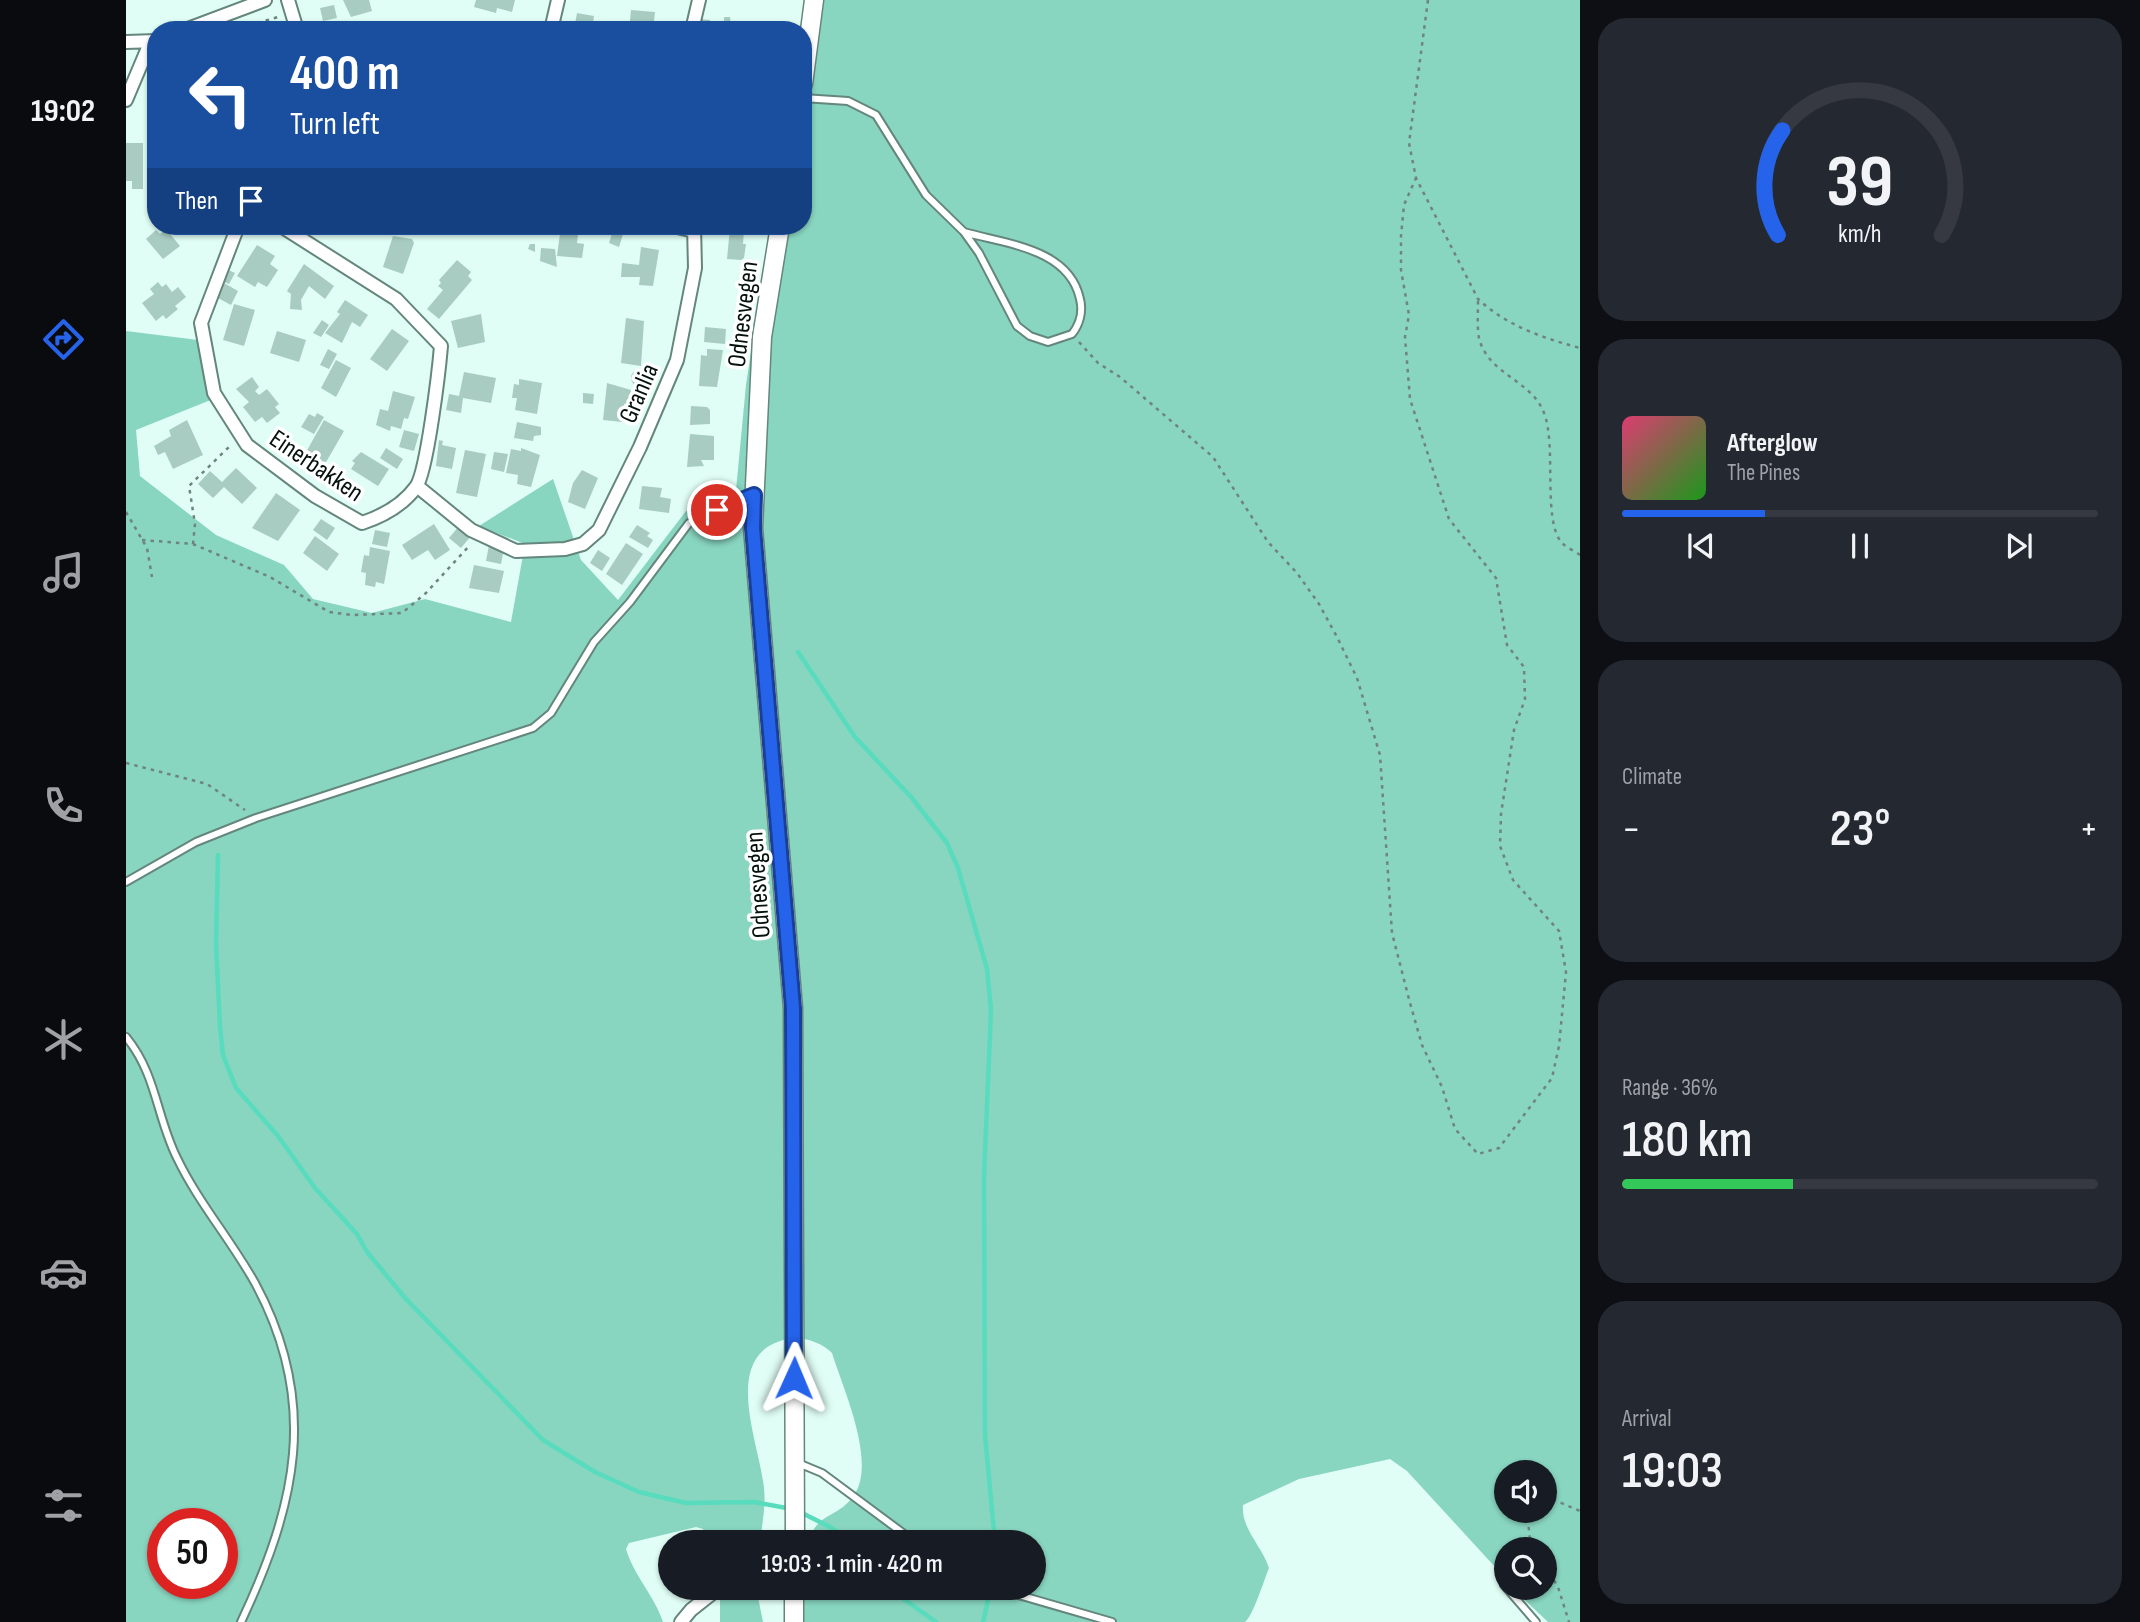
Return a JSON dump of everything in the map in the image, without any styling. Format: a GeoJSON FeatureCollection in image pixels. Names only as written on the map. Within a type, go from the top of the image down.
{"type":"FeatureCollection","features":[{"type":"Feature","properties":{"kind":"main road"},"geometry":{"type":"LineString","coordinates":[[811,21],[814,0]]}},
{"type":"Feature","properties":{"kind":"main road","name":"Odnesvegen"},"geometry":{"type":"LineString","coordinates":[[779,235],[762,337],[753,528],[793,1008],[796,1267],[795,1530]]}},
{"type":"Feature","properties":{"kind":"main road"},"geometry":{"type":"LineString","coordinates":[[794,1600],[794,1622]]}},
{"type":"Feature","properties":{"kind":"street"},"geometry":{"type":"LineString","coordinates":[[210,21],[265,0]]}},
{"type":"Feature","properties":{"kind":"street"},"geometry":{"type":"LineString","coordinates":[[288,0],[295,21]]}},
{"type":"Feature","properties":{"kind":"street"},"geometry":{"type":"LineString","coordinates":[[553,21],[558,0]]}},
{"type":"Feature","properties":{"kind":"street"},"geometry":{"type":"LineString","coordinates":[[694,21],[699,0]]}},
{"type":"Feature","properties":{"kind":"street"},"geometry":{"type":"LineString","coordinates":[[126,42],[147,42]]}},
{"type":"Feature","properties":{"kind":"street"},"geometry":{"type":"LineString","coordinates":[[126,100],[147,55]]}},
{"type":"Feature","properties":{"kind":"street","name":"Einerbakken"},"geometry":{"type":"LineString","coordinates":[[235,235],[201,323],[214,393],[247,445],[315,496],[362,523],[386,515],[418,486]]}},
{"type":"Feature","properties":{"kind":"street"},"geometry":{"type":"LineString","coordinates":[[295,235],[397,299],[441,346],[437,390],[418,486],[480,535]]}},
{"type":"Feature","properties":{"kind":"street","name":"Granlia"},"geometry":{"type":"LineString","coordinates":[[480,535],[516,551],[565,549],[583,544],[599,530],[640,447],[677,360],[695,268],[694,235]]}},
{"type":"Feature","properties":{"kind":"street"},"geometry":{"type":"LineString","coordinates":[[681,1622],[704,1600]]}},
{"type":"Feature","properties":{"kind":"lane"},"geometry":{"type":"LineString","coordinates":[[812,99],[848,101],[876,115],[926,195],[964,232],[979,253],[1017,326],[1030,336],[1048,342],[1072,334],[1082,310],[1076,287],[1069,275],[1053,261],[1031,249],[964,232]]}},
{"type":"Feature","properties":{"kind":"lane"},"geometry":{"type":"LineString","coordinates":[[126,882],[196,842],[256,818],[533,728],[551,713],[594,642],[630,602],[689,523],[754,495]]}},
{"type":"Feature","properties":{"kind":"lane"},"geometry":{"type":"LineString","coordinates":[[126,1037],[149,1073],[176,1156],[254,1282],[285,1352],[294,1424],[292,1479],[272,1552],[241,1622]]}},
{"type":"Feature","properties":{"kind":"lane"},"geometry":{"type":"LineString","coordinates":[[793,1461],[822,1473],[899,1530]]}},
{"type":"Feature","properties":{"kind":"lane"},"geometry":{"type":"LineString","coordinates":[[1036,1600],[1112,1622]]}},
{"type":"Feature","properties":{"kind":"lane"},"geometry":{"type":"LineString","coordinates":[[1517,1600],[1536,1622]]}},
{"type":"Feature","properties":{"kind":"path"},"geometry":{"type":"LineString","coordinates":[[1428,0],[1409,143],[1416,178],[1478,299],[1493,313],[1541,338],[1580,348]]}},
{"type":"Feature","properties":{"kind":"path"},"geometry":{"type":"LineString","coordinates":[[265,21],[293,13]]}},
{"type":"Feature","properties":{"kind":"path"},"geometry":{"type":"LineString","coordinates":[[1072,334],[1098,363],[1120,377],[1213,457],[1268,541],[1297,573],[1319,604],[1337,637],[1357,678],[1380,755],[1392,933],[1422,1045],[1442,1087],[1455,1129],[1478,1154],[1499,1148],[1552,1078],[1559,1046],[1566,972],[1559,931],[1513,880],[1500,846],[1501,814],[1514,730],[1525,699],[1524,667],[1507,645],[1496,578],[1449,519],[1410,399],[1405,337],[1409,315],[1402,270],[1401,236],[1404,205],[1416,178]]}},
{"type":"Feature","properties":{"kind":"path"},"geometry":{"type":"LineString","coordinates":[[1478,299],[1479,339],[1491,361],[1531,390],[1544,411],[1551,436],[1552,522],[1562,543],[1580,555]]}},
{"type":"Feature","properties":{"kind":"path"},"geometry":{"type":"LineString","coordinates":[[193,544],[195,524],[189,486],[242,437]]}},
{"type":"Feature","properties":{"kind":"path"},"geometry":{"type":"LineString","coordinates":[[126,512],[142,540],[152,577]]}},
{"type":"Feature","properties":{"kind":"path"},"geometry":{"type":"LineString","coordinates":[[142,540],[193,544],[270,577],[329,612],[390,615],[402,613],[415,605],[480,535]]}},
{"type":"Feature","properties":{"kind":"path"},"geometry":{"type":"LineString","coordinates":[[126,763],[207,784],[256,818]]}},
{"type":"Feature","properties":{"kind":"path"},"geometry":{"type":"LineString","coordinates":[[1557,1501],[1580,1511]]}},
{"type":"Feature","properties":{"kind":"path"},"geometry":{"type":"LineString","coordinates":[[1557,1585],[1569,1622]]}},
{"type":"Feature","properties":{"kind":"green space"},"geometry":{"type":"Polygon","coordinates":[[[805,0],[1580,0],[1580,1622],[1548,1622],[1525,1600],[1557,1600],[1557,1537],[1494,1537],[1494,1566],[1407,1471],[1390,1459],[1299,1479],[1243,1505],[1245,1522],[1269,1568],[1255,1605],[1245,1622],[803,1622],[803,1600],[1046,1600],[1046,1530],[813,1530],[822,1520],[852,1498],[859,1484],[862,1467],[860,1448],[850,1406],[832,1353],[820,1344],[793,1338],[770,1346],[756,1359],[749,1378],[748,1399],[764,1495],[761,1530],[703,1530],[696,1527],[658,1530],[658,1536],[629,1543],[626,1549],[663,1622],[126,1622],[126,331],[206,341],[218,397],[136,430],[140,476],[216,535],[284,565],[313,599],[372,613],[425,599],[511,622],[525,544],[479,526],[553,479],[581,560],[618,600],[686,511],[736,490],[746,385],[769,235],[812,235],[812,21],[802,21],[805,0]]]}},
{"type":"Feature","properties":{"kind":"green space"},"geometry":{"type":"Polygon","coordinates":[[[720,1600],[759,1600],[763,1622],[720,1622],[720,1600]]]}},
{"type":"Feature","properties":{"kind":"building"},"geometry":{"type":"Polygon","coordinates":[[[343,0],[369,0],[372,11],[351,17],[343,0]]]}},
{"type":"Feature","properties":{"kind":"building"},"geometry":{"type":"Polygon","coordinates":[[[476,0],[515,0],[512,12],[497,8],[496,13],[474,7],[476,0]]]}},
{"type":"Feature","properties":{"kind":"building"},"geometry":{"type":"Polygon","coordinates":[[[334,5],[337,18],[323,21],[320,8],[334,5]]]}},
{"type":"Feature","properties":{"kind":"building"},"geometry":{"type":"Polygon","coordinates":[[[631,10],[655,12],[654,21],[630,21],[631,10]]]}},
{"type":"Feature","properties":{"kind":"building"},"geometry":{"type":"Polygon","coordinates":[[[577,13],[594,16],[593,21],[576,21],[577,13]]]}},
{"type":"Feature","properties":{"kind":"building"},"geometry":{"type":"Polygon","coordinates":[[[126,143],[143,143],[143,189],[132,189],[132,181],[126,181],[126,143]]]}},
{"type":"Feature","properties":{"kind":"building"},"geometry":{"type":"Polygon","coordinates":[[[150,235],[171,235],[180,246],[163,259],[146,239],[150,235]]]}},
{"type":"Feature","properties":{"kind":"building"},"geometry":{"type":"Polygon","coordinates":[[[560,235],[578,235],[577,243],[584,244],[582,258],[557,256],[560,235]]]}},
{"type":"Feature","properties":{"kind":"building"},"geometry":{"type":"Polygon","coordinates":[[[612,235],[623,235],[619,247],[609,243],[612,235]]]}},
{"type":"Feature","properties":{"kind":"building"},"geometry":{"type":"Polygon","coordinates":[[[729,235],[744,235],[743,244],[746,244],[744,258],[727,259],[729,235]]]}},
{"type":"Feature","properties":{"kind":"building"},"geometry":{"type":"Polygon","coordinates":[[[393,236],[412,239],[414,243],[403,274],[383,267],[393,236]]]}},
{"type":"Feature","properties":{"kind":"building"},"geometry":{"type":"Polygon","coordinates":[[[530,244],[535,244],[535,252],[528,249],[530,244]]]}},
{"type":"Feature","properties":{"kind":"building"},"geometry":{"type":"Polygon","coordinates":[[[257,245],[275,256],[270,264],[278,270],[267,287],[258,282],[255,287],[237,276],[257,245]]]}},
{"type":"Feature","properties":{"kind":"building"},"geometry":{"type":"Polygon","coordinates":[[[641,247],[659,250],[653,286],[639,285],[640,277],[621,277],[622,263],[639,265],[641,247]]]}},
{"type":"Feature","properties":{"kind":"building"},"geometry":{"type":"Polygon","coordinates":[[[541,248],[555,249],[557,267],[540,261],[541,248]]]}},
{"type":"Feature","properties":{"kind":"building"},"geometry":{"type":"Polygon","coordinates":[[[457,260],[471,272],[468,276],[472,280],[439,319],[427,309],[443,290],[438,286],[441,283],[439,280],[457,260]]]}},
{"type":"Feature","properties":{"kind":"building"},"geometry":{"type":"Polygon","coordinates":[[[304,264],[334,286],[325,299],[309,286],[301,300],[302,310],[290,309],[291,294],[287,291],[304,264]]]}},
{"type":"Feature","properties":{"kind":"building"},"geometry":{"type":"Polygon","coordinates":[[[228,270],[235,273],[229,284],[222,281],[228,270]]]}},
{"type":"Feature","properties":{"kind":"building"},"geometry":{"type":"Polygon","coordinates":[[[158,282],[162,287],[166,284],[172,292],[178,287],[186,297],[175,306],[178,309],[166,319],[163,315],[156,321],[142,303],[154,294],[150,289],[158,282]]]}},
{"type":"Feature","properties":{"kind":"building"},"geometry":{"type":"Polygon","coordinates":[[[224,283],[238,291],[231,305],[216,297],[224,283]]]}},
{"type":"Feature","properties":{"kind":"building"},"geometry":{"type":"Polygon","coordinates":[[[345,300],[368,315],[360,327],[352,322],[342,343],[325,333],[340,314],[337,312],[345,300]]]}},
{"type":"Feature","properties":{"kind":"building"},"geometry":{"type":"Polygon","coordinates":[[[234,304],[255,310],[244,346],[223,340],[234,304]]]}},
{"type":"Feature","properties":{"kind":"building"},"geometry":{"type":"Polygon","coordinates":[[[481,314],[485,342],[458,348],[451,321],[481,314]]]}},
{"type":"Feature","properties":{"kind":"building"},"geometry":{"type":"Polygon","coordinates":[[[626,318],[644,321],[641,366],[621,363],[626,318]]]}},
{"type":"Feature","properties":{"kind":"building"},"geometry":{"type":"Polygon","coordinates":[[[322,320],[329,325],[321,337],[313,333],[322,320]]]}},
{"type":"Feature","properties":{"kind":"building"},"geometry":{"type":"Polygon","coordinates":[[[705,327],[726,329],[725,344],[704,342],[705,327]]]}},
{"type":"Feature","properties":{"kind":"building"},"geometry":{"type":"Polygon","coordinates":[[[392,329],[409,341],[387,371],[370,359],[392,329]]]}},
{"type":"Feature","properties":{"kind":"building"},"geometry":{"type":"Polygon","coordinates":[[[277,331],[306,340],[299,362],[270,353],[277,331]]]}},
{"type":"Feature","properties":{"kind":"building"},"geometry":{"type":"Polygon","coordinates":[[[328,349],[337,354],[329,369],[320,365],[328,349]]]}},
{"type":"Feature","properties":{"kind":"building"},"geometry":{"type":"Polygon","coordinates":[[[707,349],[723,350],[717,387],[699,386],[701,355],[707,356],[707,349]]]}},
{"type":"Feature","properties":{"kind":"building"},"geometry":{"type":"Polygon","coordinates":[[[336,360],[351,368],[336,397],[321,388],[336,360]]]}},
{"type":"Feature","properties":{"kind":"building"},"geometry":{"type":"Polygon","coordinates":[[[640,369],[646,372],[649,378],[646,384],[640,387],[634,384],[631,378],[634,372],[640,369]]]}},
{"type":"Feature","properties":{"kind":"building"},"geometry":{"type":"Polygon","coordinates":[[[464,372],[496,378],[491,403],[463,398],[461,413],[446,410],[449,394],[459,396],[464,372]]]}},
{"type":"Feature","properties":{"kind":"building"},"geometry":{"type":"Polygon","coordinates":[[[252,377],[259,387],[255,391],[259,395],[267,389],[279,404],[275,407],[280,413],[267,423],[262,417],[255,422],[243,407],[249,402],[236,389],[252,377]]]}},
{"type":"Feature","properties":{"kind":"building"},"geometry":{"type":"Polygon","coordinates":[[[519,379],[542,383],[537,414],[515,410],[517,398],[512,398],[514,384],[519,385],[519,379]]]}},
{"type":"Feature","properties":{"kind":"building"},"geometry":{"type":"Polygon","coordinates":[[[607,383],[631,390],[629,405],[624,404],[622,422],[603,420],[607,383]]]}},
{"type":"Feature","properties":{"kind":"building"},"geometry":{"type":"Polygon","coordinates":[[[393,391],[415,397],[408,419],[404,418],[401,429],[391,426],[390,431],[376,425],[380,409],[388,411],[393,391]]]}},
{"type":"Feature","properties":{"kind":"building"},"geometry":{"type":"Polygon","coordinates":[[[583,393],[594,394],[593,404],[583,403],[583,393]]]}},
{"type":"Feature","properties":{"kind":"building"},"geometry":{"type":"Polygon","coordinates":[[[691,406],[707,407],[710,410],[710,424],[690,425],[691,406]]]}},
{"type":"Feature","properties":{"kind":"building"},"geometry":{"type":"Polygon","coordinates":[[[317,413],[324,417],[314,434],[301,427],[309,414],[315,417],[317,413]]]}},
{"type":"Feature","properties":{"kind":"building"},"geometry":{"type":"Polygon","coordinates":[[[187,420],[203,455],[173,469],[165,452],[158,455],[154,446],[171,436],[169,430],[187,420]]]}},
{"type":"Feature","properties":{"kind":"building"},"geometry":{"type":"Polygon","coordinates":[[[324,420],[344,431],[325,464],[305,454],[324,420]]]}},
{"type":"Feature","properties":{"kind":"building"},"geometry":{"type":"Polygon","coordinates":[[[517,422],[541,427],[541,435],[534,436],[533,441],[514,438],[517,422]]]}},
{"type":"Feature","properties":{"kind":"building"},"geometry":{"type":"Polygon","coordinates":[[[404,430],[419,434],[414,451],[399,447],[404,430]]]}},
{"type":"Feature","properties":{"kind":"building"},"geometry":{"type":"Polygon","coordinates":[[[690,434],[714,436],[714,460],[701,460],[704,466],[687,467],[690,434]]]}},
{"type":"Feature","properties":{"kind":"building"},"geometry":{"type":"Polygon","coordinates":[[[439,440],[443,441],[442,445],[456,448],[452,469],[436,466],[439,440]]]}},
{"type":"Feature","properties":{"kind":"building"},"geometry":{"type":"Polygon","coordinates":[[[386,448],[403,459],[397,469],[380,458],[386,448]]]}},
{"type":"Feature","properties":{"kind":"building"},"geometry":{"type":"Polygon","coordinates":[[[521,448],[540,455],[531,487],[517,484],[518,475],[506,473],[511,449],[521,451],[521,448]]]}},
{"type":"Feature","properties":{"kind":"building"},"geometry":{"type":"Polygon","coordinates":[[[465,450],[486,454],[477,497],[456,493],[465,450]]]}},
{"type":"Feature","properties":{"kind":"building"},"geometry":{"type":"Polygon","coordinates":[[[361,452],[389,469],[378,486],[351,469],[355,463],[352,461],[361,452]]]}},
{"type":"Feature","properties":{"kind":"building"},"geometry":{"type":"Polygon","coordinates":[[[494,452],[508,454],[504,472],[491,469],[494,452]]]}},
{"type":"Feature","properties":{"kind":"building"},"geometry":{"type":"Polygon","coordinates":[[[236,468],[257,488],[242,504],[224,487],[213,498],[198,484],[210,471],[222,482],[236,468]]]}},
{"type":"Feature","properties":{"kind":"building"},"geometry":{"type":"Polygon","coordinates":[[[582,470],[598,478],[585,509],[568,502],[573,483],[582,470]]]}},
{"type":"Feature","properties":{"kind":"building"},"geometry":{"type":"Polygon","coordinates":[[[642,486],[662,488],[660,497],[671,499],[669,513],[639,509],[642,486]]]}},
{"type":"Feature","properties":{"kind":"building"},"geometry":{"type":"Polygon","coordinates":[[[276,493],[300,510],[278,541],[252,528],[276,493]]]}},
{"type":"Feature","properties":{"kind":"building"},"geometry":{"type":"Polygon","coordinates":[[[321,519],[335,528],[327,540],[313,530],[321,519]]]}},
{"type":"Feature","properties":{"kind":"building"},"geometry":{"type":"Polygon","coordinates":[[[434,524],[450,550],[435,560],[428,550],[412,560],[402,545],[434,524]]]}},
{"type":"Feature","properties":{"kind":"building"},"geometry":{"type":"Polygon","coordinates":[[[637,525],[650,533],[647,536],[653,540],[648,548],[629,537],[637,525]]]}},
{"type":"Feature","properties":{"kind":"building"},"geometry":{"type":"Polygon","coordinates":[[[459,526],[471,536],[461,548],[449,538],[459,526]]]}},
{"type":"Feature","properties":{"kind":"building"},"geometry":{"type":"Polygon","coordinates":[[[375,530],[390,533],[387,547],[372,544],[375,530]]]}},
{"type":"Feature","properties":{"kind":"building"},"geometry":{"type":"Polygon","coordinates":[[[315,536],[339,554],[327,571],[303,553],[315,536]]]}},
{"type":"Feature","properties":{"kind":"building"},"geometry":{"type":"Polygon","coordinates":[[[626,543],[643,554],[622,585],[606,574],[626,543]]]}},
{"type":"Feature","properties":{"kind":"building"},"geometry":{"type":"Polygon","coordinates":[[[489,545],[504,548],[501,564],[486,561],[489,545]]]}},
{"type":"Feature","properties":{"kind":"building"},"geometry":{"type":"Polygon","coordinates":[[[370,547],[390,551],[384,584],[376,582],[375,587],[365,585],[366,573],[361,572],[364,555],[369,556],[370,547]]]}},
{"type":"Feature","properties":{"kind":"building"},"geometry":{"type":"Polygon","coordinates":[[[598,550],[610,558],[602,571],[590,563],[598,550]]]}},
{"type":"Feature","properties":{"kind":"building"},"geometry":{"type":"Polygon","coordinates":[[[474,565],[504,571],[499,593],[469,588],[474,565]]]}},
{"type":"Feature","properties":{"kind":"waterway"},"geometry":{"type":"LineString","coordinates":[[798,652],[855,737],[912,798],[947,843],[958,868],[987,969],[991,1010],[984,1177],[985,1435],[994,1530]]}},
{"type":"Feature","properties":{"kind":"waterway"},"geometry":{"type":"LineString","coordinates":[[218,855],[216,944],[220,1027],[223,1055],[236,1088],[278,1136],[315,1188],[357,1234],[367,1252],[406,1299],[543,1440],[595,1472],[639,1492],[686,1503],[754,1502],[792,1509]]}},
{"type":"Feature","properties":{"kind":"waterway"},"geometry":{"type":"LineString","coordinates":[[800,1512],[834,1530]]}},
{"type":"Feature","properties":{"kind":"waterway"},"geometry":{"type":"LineString","coordinates":[[905,1600],[936,1622]]}},
{"type":"Feature","properties":{"kind":"waterway"},"geometry":{"type":"LineString","coordinates":[[983,1622],[988,1600]]}},
{"type":"Feature","properties":{"kind":"route"},"geometry":{"type":"LineString","coordinates":[[717,510],[754,495],[753,528],[793,1008],[796,1267],[794,1378]]}}]}
